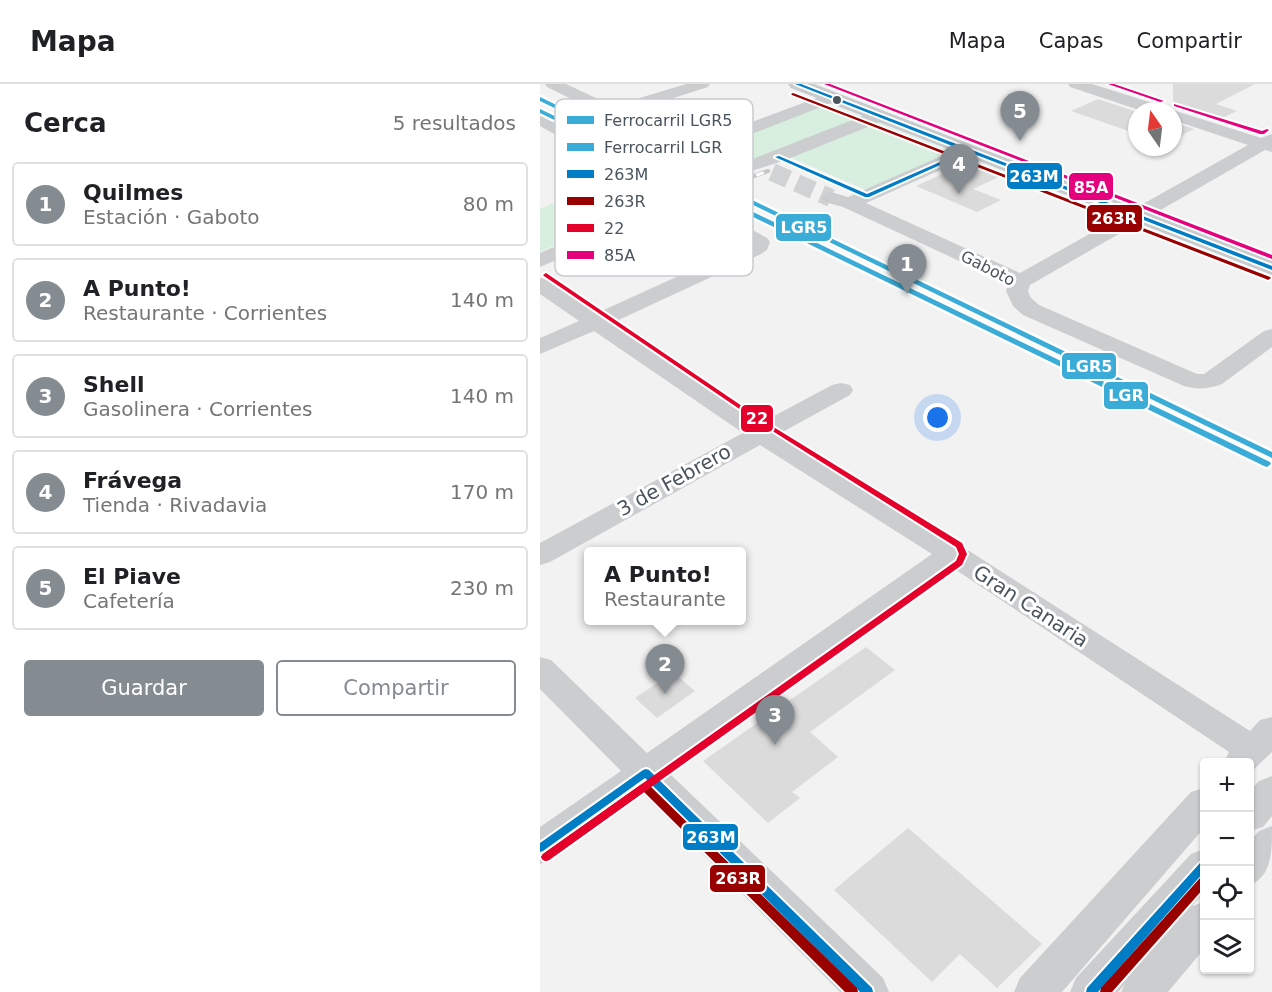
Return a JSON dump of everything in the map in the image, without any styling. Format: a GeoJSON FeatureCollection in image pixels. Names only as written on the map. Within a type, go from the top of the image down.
{"type":"FeatureCollection","features":[{"type":"Feature","properties":{"kind":"main road"},"geometry":{"type":"LineString","coordinates":[[797,84],[831,91],[879,116],[1272,268]]}},
{"type":"Feature","properties":{"kind":"street"},"geometry":{"type":"LineString","coordinates":[[553,84],[585,99]]}},
{"type":"Feature","properties":{"kind":"street"},"geometry":{"type":"LineString","coordinates":[[654,99],[702,84]]}},
{"type":"Feature","properties":{"kind":"street"},"geometry":{"type":"LineString","coordinates":[[1076,84],[1131,102]]}},
{"type":"Feature","properties":{"kind":"street"},"geometry":{"type":"LineString","coordinates":[[753,124],[831,91]]}},
{"type":"Feature","properties":{"kind":"street"},"geometry":{"type":"LineString","coordinates":[[753,168],[774,165],[879,116]]}},
{"type":"Feature","properties":{"kind":"street"},"geometry":{"type":"LineString","coordinates":[[540,119],[555,127]]}},
{"type":"Feature","properties":{"kind":"street"},"geometry":{"type":"LineString","coordinates":[[1182,119],[1269,144]]}},
{"type":"Feature","properties":{"kind":"street"},"geometry":{"type":"LineString","coordinates":[[540,139],[555,134]]}},
{"type":"Feature","properties":{"kind":"street"},"geometry":{"type":"LineString","coordinates":[[1021,281],[1269,144]]}},
{"type":"Feature","properties":{"kind":"street","name":"Gaboto"},"geometry":{"type":"LineString","coordinates":[[968,151],[850,196],[1021,281],[1017,291],[1021,300],[1032,310],[1192,381],[1205,382],[1213,379],[1272,336]]}},
{"type":"Feature","properties":{"kind":"street"},"geometry":{"type":"LineString","coordinates":[[753,236],[757,238],[760,246],[753,249]]}},
{"type":"Feature","properties":{"kind":"street"},"geometry":{"type":"LineString","coordinates":[[540,248],[555,242]]}},
{"type":"Feature","properties":{"kind":"street"},"geometry":{"type":"LineString","coordinates":[[540,261],[555,254]]}},
{"type":"Feature","properties":{"kind":"street"},"geometry":{"type":"LineString","coordinates":[[540,347],[695,276]]}},
{"type":"Feature","properties":{"kind":"street","name":"Gran Canaria"},"geometry":{"type":"LineString","coordinates":[[540,284],[759,433],[953,554],[1255,748]]}},
{"type":"Feature","properties":{"kind":"street","name":"3 de Febrero"},"geometry":{"type":"LineString","coordinates":[[540,555],[759,433],[842,390]]}},
{"type":"Feature","properties":{"kind":"street"},"geometry":{"type":"LineString","coordinates":[[540,848],[953,554]]}},
{"type":"Feature","properties":{"kind":"street"},"geometry":{"type":"LineString","coordinates":[[540,669],[868,992]]}},
{"type":"Feature","properties":{"kind":"street"},"geometry":{"type":"LineString","coordinates":[[1254,812],[1272,791]]}},
{"type":"Feature","properties":{"kind":"street"},"geometry":{"type":"LineString","coordinates":[[1035,992],[1200,807]]}},
{"type":"Feature","properties":{"kind":"street"},"geometry":{"type":"LineString","coordinates":[[1252,866],[1272,842]]}},
{"type":"Feature","properties":{"kind":"street"},"geometry":{"type":"LineString","coordinates":[[1091,992],[1200,870]]}},
{"type":"Feature","properties":{"kind":"street"},"geometry":{"type":"LineString","coordinates":[[1142,992],[1200,925]]}},
{"type":"Feature","properties":{"kind":"green space"},"geometry":{"type":"Polygon","coordinates":[[[826,104],[864,117],[753,163],[753,132],[826,104]]]}},
{"type":"Feature","properties":{"kind":"green space"},"geometry":{"type":"Polygon","coordinates":[[[874,121],[953,152],[866,190],[787,156],[874,121]]]}},
{"type":"Feature","properties":{"kind":"green space"},"geometry":{"type":"Polygon","coordinates":[[[555,202],[555,245],[540,252],[540,209],[555,202]]]}},
{"type":"Feature","properties":{"kind":"building"},"geometry":{"type":"Polygon","coordinates":[[[1173,84],[1255,84],[1216,104],[1237,111],[1216,121],[1182,111],[1182,102],[1173,102],[1173,84]]]}},
{"type":"Feature","properties":{"kind":"building"},"geometry":{"type":"Polygon","coordinates":[[[1098,99],[1128,109],[1128,131],[1071,111],[1098,99]]]}},
{"type":"Feature","properties":{"kind":"building"},"geometry":{"type":"Polygon","coordinates":[[[1182,125],[1194,129],[1182,135],[1182,125]]]}},
{"type":"Feature","properties":{"kind":"building"},"geometry":{"type":"Polygon","coordinates":[[[960,166],[977,166],[1001,176],[973,189],[1001,200],[977,212],[916,186],[960,166]]]}},
{"type":"Feature","properties":{"kind":"building"},"geometry":{"type":"Polygon","coordinates":[[[866,647],[895,670],[810,732],[838,757],[792,792],[800,798],[768,823],[703,761],[866,647]]]}},
{"type":"Feature","properties":{"kind":"building"},"geometry":{"type":"Polygon","coordinates":[[[673,672],[695,691],[657,718],[635,698],[673,672]]]}},
{"type":"Feature","properties":{"kind":"building"},"geometry":{"type":"Polygon","coordinates":[[[908,828],[1042,944],[997,988],[960,954],[932,982],[834,890],[908,828]]]}},
{"type":"Feature","properties":{"kind":"tunnel"},"geometry":{"type":"LineString","coordinates":[[772,172],[831,198]]}},
{"type":"Feature","properties":{"kind":"railway"},"geometry":{"type":"LineString","coordinates":[[753,176],[768,171]]}},
{"type":"Feature","properties":{"kind":"rail line","name":"LGR5"},"geometry":{"type":"LineString","coordinates":[[540,99],[555,106]]}},
{"type":"Feature","properties":{"kind":"rail line","name":"LGR"},"geometry":{"type":"LineString","coordinates":[[540,111],[555,118]]}},
{"type":"Feature","properties":{"kind":"rail line","name":"LGR5"},"geometry":{"type":"LineString","coordinates":[[753,203],[1272,455]]}},
{"type":"Feature","properties":{"kind":"rail line","name":"LGR"},"geometry":{"type":"LineString","coordinates":[[753,214],[1267,464]]}},
{"type":"Feature","properties":{"kind":"transit line","name":"263M"},"geometry":{"type":"LineString","coordinates":[[797,84],[1272,268]]}},
{"type":"Feature","properties":{"kind":"transit line","name":"85A"},"geometry":{"type":"LineString","coordinates":[[826,84],[1272,257]]}},
{"type":"Feature","properties":{"kind":"transit line","name":"85A"},"geometry":{"type":"LineString","coordinates":[[1110,84],[1162,101]]}},
{"type":"Feature","properties":{"kind":"transit line","name":"263R"},"geometry":{"type":"LineString","coordinates":[[793,94],[1268,278]]}},
{"type":"Feature","properties":{"kind":"transit line","name":"85A"},"geometry":{"type":"LineString","coordinates":[[1182,107],[1262,133],[1267,130]]}},
{"type":"Feature","properties":{"kind":"transit line","name":"263M"},"geometry":{"type":"LineString","coordinates":[[777,157],[867,196],[968,151]]}},
{"type":"Feature","properties":{"kind":"transit line","name":"22"},"geometry":{"type":"LineString","coordinates":[[546,275],[765,424],[959,545],[963,554],[959,563],[546,857]]}},
{"type":"Feature","properties":{"kind":"transit line","name":"263M"},"geometry":{"type":"LineString","coordinates":[[540,848],[646,773],[868,992]]}},
{"type":"Feature","properties":{"kind":"transit line","name":"263R"},"geometry":{"type":"LineString","coordinates":[[546,857],[645,787],[853,992]]}},
{"type":"Feature","properties":{"kind":"transit line","name":"263M"},"geometry":{"type":"LineString","coordinates":[[1091,992],[1200,870]]}},
{"type":"Feature","properties":{"kind":"transit line","name":"263R"},"geometry":{"type":"LineString","coordinates":[[1105,992],[1200,885]]}},
{"type":"Feature","properties":{"kind":"place","name":"El Piave"},"geometry":{"type":"Point","coordinates":[1020,141]}},
{"type":"Feature","properties":{"kind":"place","name":"Frávega"},"geometry":{"type":"Point","coordinates":[959,194]}},
{"type":"Feature","properties":{"kind":"place","name":"Quilmes"},"geometry":{"type":"Point","coordinates":[907,294]}},
{"type":"Feature","properties":{"kind":"place","name":"A Punto!"},"geometry":{"type":"Point","coordinates":[665,694]}},
{"type":"Feature","properties":{"kind":"place","name":"Shell"},"geometry":{"type":"Point","coordinates":[775,745]}}]}
